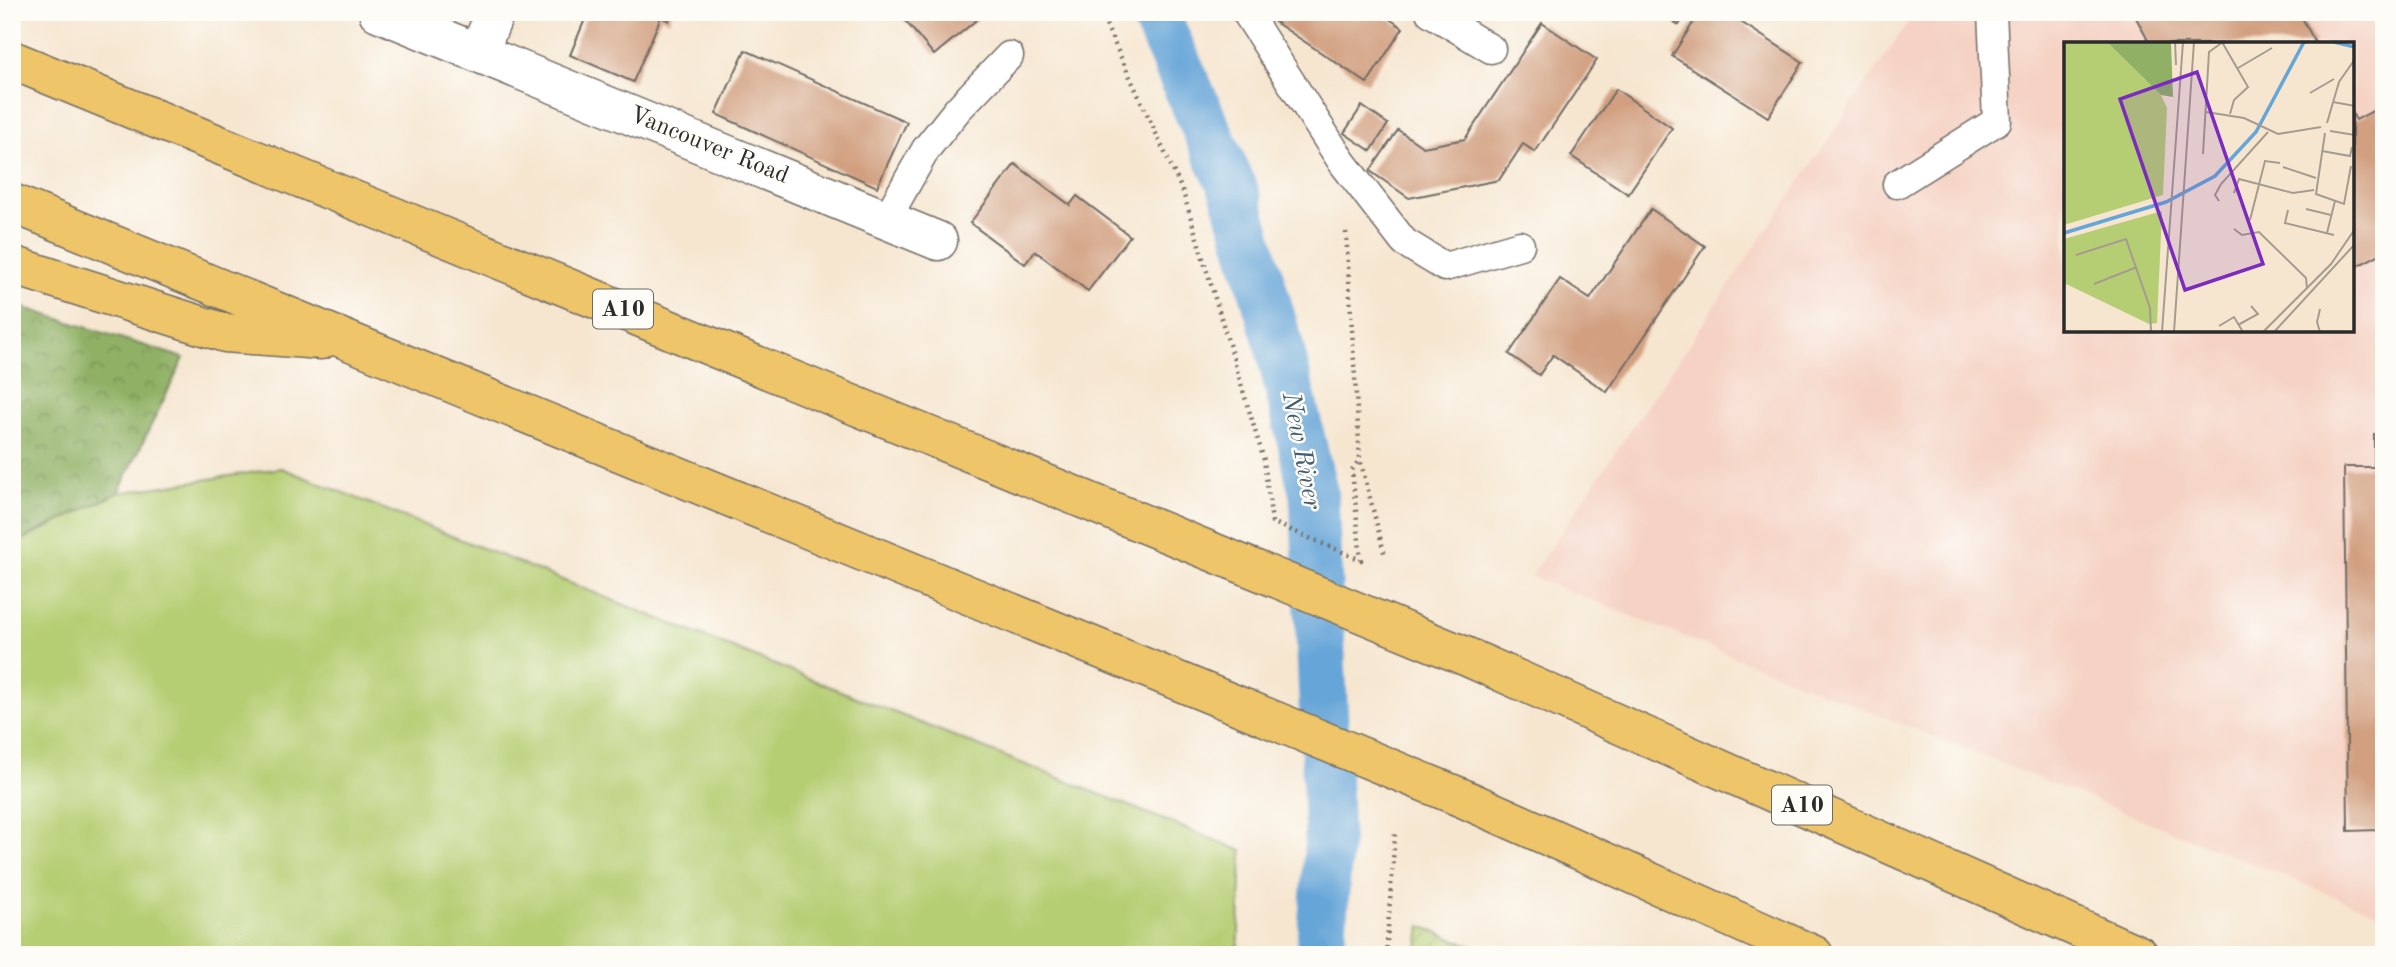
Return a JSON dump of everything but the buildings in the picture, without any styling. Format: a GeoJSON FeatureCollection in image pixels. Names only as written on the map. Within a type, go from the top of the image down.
{"type":"FeatureCollection","features":[{"type":"Feature","properties":{"kind":"highway","name":"A10"},"geometry":{"type":"LineString","coordinates":[[12,60],[1465,656],[2139,955]]}},
{"type":"Feature","properties":{"kind":"highway"},"geometry":{"type":"LineString","coordinates":[[12,203],[1461,797],[1814,955]]}},
{"type":"Feature","properties":{"kind":"highway"},"geometry":{"type":"LineString","coordinates":[[12,265],[225,333],[358,343]]}},
{"type":"Feature","properties":{"kind":"street","name":"Vancouver Road"},"geometry":{"type":"LineString","coordinates":[[378,12],[938,241]]}},
{"type":"Feature","properties":{"kind":"street"},"geometry":{"type":"LineString","coordinates":[[479,52],[495,12]]}},
{"type":"Feature","properties":{"kind":"lane"},"geometry":{"type":"LineString","coordinates":[[1246,12],[1342,162],[1404,242],[1445,267],[1520,246]]}},
{"type":"Feature","properties":{"kind":"lane"},"geometry":{"type":"LineString","coordinates":[[1430,12],[1491,49]]}},
{"type":"Feature","properties":{"kind":"lane"},"geometry":{"type":"LineString","coordinates":[[1897,184],[1997,121],[1992,12]]}},
{"type":"Feature","properties":{"kind":"lane"},"geometry":{"type":"LineString","coordinates":[[887,218],[926,149],[958,109],[1009,56]]}},
{"type":"Feature","properties":{"kind":"path"},"geometry":{"type":"LineString","coordinates":[[1100,12],[1183,192],[1264,460],[1272,522],[1361,561],[1352,470],[1360,459]]}},
{"type":"Feature","properties":{"kind":"path"},"geometry":{"type":"LineString","coordinates":[[1346,230],[1360,459],[1385,556]]}},
{"type":"Feature","properties":{"kind":"path"},"geometry":{"type":"LineString","coordinates":[[1385,955],[1395,834]]}},
{"type":"Feature","properties":{"kind":"shaded area"},"geometry":{"type":"Polygon","coordinates":[[[1915,12],[2384,12],[2384,916],[1531,576],[1915,12]]]}},
{"type":"Feature","properties":{"kind":"green space"},"geometry":{"type":"Polygon","coordinates":[[[12,304],[184,358],[118,493],[12,544],[12,304]]]}},
{"type":"Feature","properties":{"kind":"green space"},"geometry":{"type":"Polygon","coordinates":[[[281,468],[1242,851],[1238,955],[12,955],[12,545],[118,493],[281,468]]]}},
{"type":"Feature","properties":{"kind":"green space"},"geometry":{"type":"Polygon","coordinates":[[[1421,926],[1493,955],[1417,955],[1421,926]]]}},
{"type":"Feature","properties":{"kind":"waterway","name":"New River"},"geometry":{"type":"LineString","coordinates":[[1154,12],[1234,191],[1279,345],[1314,495],[1329,838],[1320,955]]}}]}
